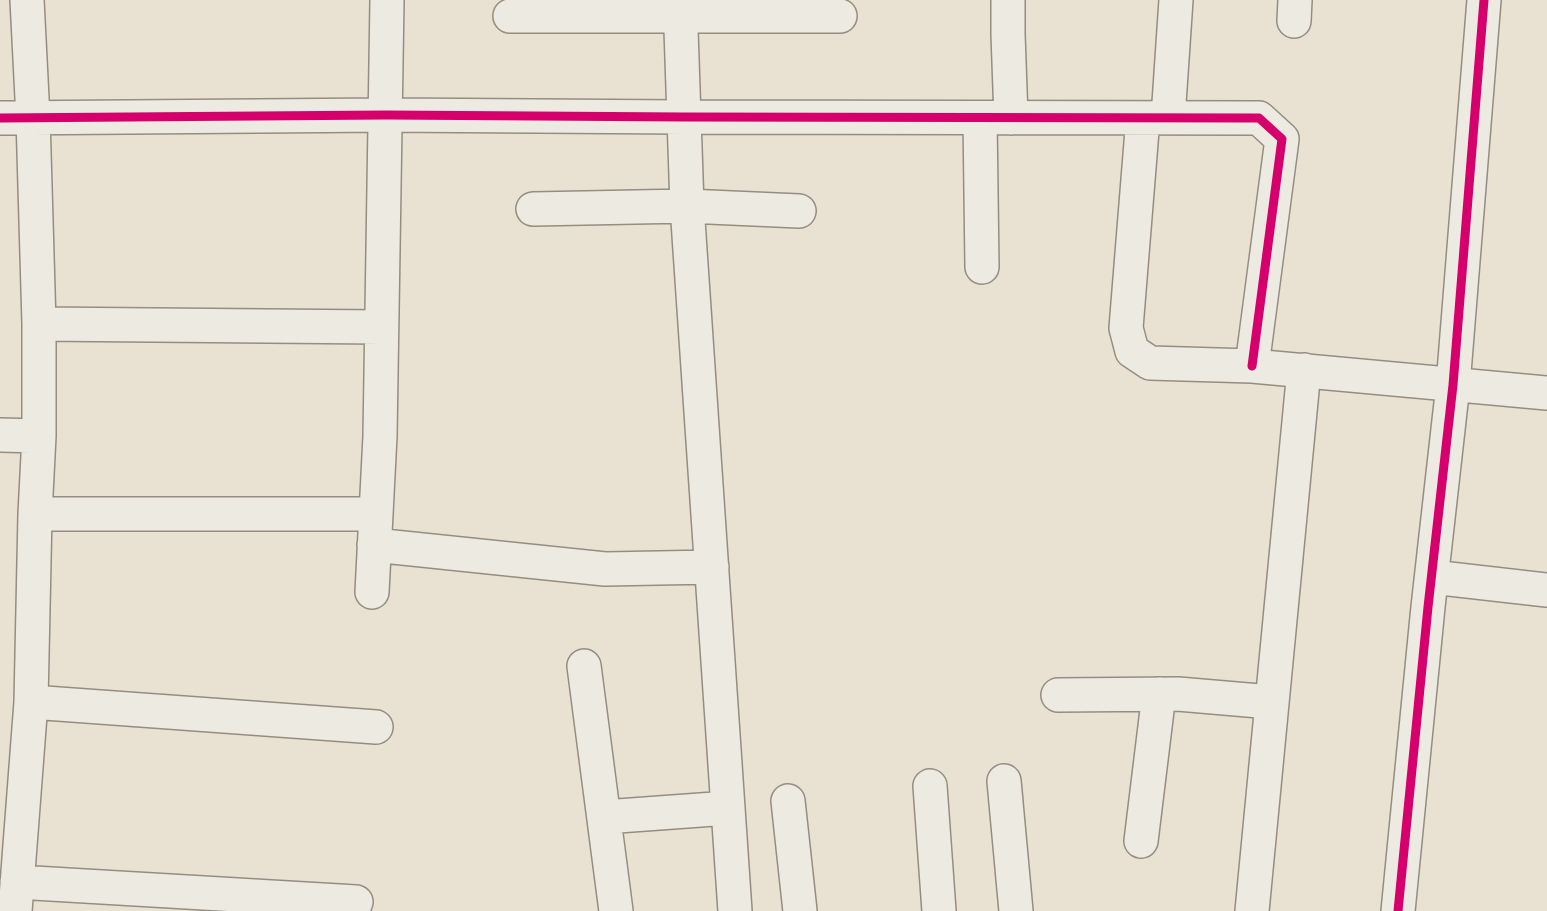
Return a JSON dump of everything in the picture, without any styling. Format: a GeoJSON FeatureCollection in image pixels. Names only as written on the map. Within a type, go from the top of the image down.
{"type":"FeatureCollection","features":[{"type":"Feature","properties":{"kind":"street"},"geometry":{"type":"LineString","coordinates":[[27,0],[39,324],[39,436],[31,702],[16,897],[356,902]]}},
{"type":"Feature","properties":{"kind":"street"},"geometry":{"type":"LineString","coordinates":[[372,592],[380,436],[387,0]]}},
{"type":"Feature","properties":{"kind":"street"},"geometry":{"type":"LineString","coordinates":[[982,267],[996,118],[1008,34],[1008,0]]}},
{"type":"Feature","properties":{"kind":"street"},"geometry":{"type":"LineString","coordinates":[[1176,0],[1156,118],[1126,328],[1132,351],[1150,363],[1252,366],[1547,393]]}},
{"type":"Feature","properties":{"kind":"street"},"geometry":{"type":"LineString","coordinates":[[1398,911],[1454,385],[1484,0]]}},
{"type":"Feature","properties":{"kind":"street"},"geometry":{"type":"LineString","coordinates":[[510,16],[680,8],[840,16]]}},
{"type":"Feature","properties":{"kind":"street"},"geometry":{"type":"LineString","coordinates":[[680,8],[687,206],[735,911]]}},
{"type":"Feature","properties":{"kind":"street"},"geometry":{"type":"LineString","coordinates":[[0,118],[386,115],[1259,118],[1282,139],[1252,366]]}},
{"type":"Feature","properties":{"kind":"street"},"geometry":{"type":"LineString","coordinates":[[533,209],[687,206],[799,211]]}},
{"type":"Feature","properties":{"kind":"street"},"geometry":{"type":"LineString","coordinates":[[39,324],[381,327]]}},
{"type":"Feature","properties":{"kind":"street"},"geometry":{"type":"LineString","coordinates":[[1252,911],[1304,370]]}},
{"type":"Feature","properties":{"kind":"street"},"geometry":{"type":"LineString","coordinates":[[0,435],[39,436]]}},
{"type":"Feature","properties":{"kind":"street"},"geometry":{"type":"LineString","coordinates":[[35,514],[375,529],[605,569],[712,567]]}},
{"type":"Feature","properties":{"kind":"street"},"geometry":{"type":"LineString","coordinates":[[1432,577],[1547,590]]}},
{"type":"Feature","properties":{"kind":"street"},"geometry":{"type":"LineString","coordinates":[[585,666],[616,911]]}},
{"type":"Feature","properties":{"kind":"street"},"geometry":{"type":"LineString","coordinates":[[1141,842],[1159,694]]}},
{"type":"Feature","properties":{"kind":"street"},"geometry":{"type":"LineString","coordinates":[[1058,695],[1178,694],[1271,702]]}},
{"type":"Feature","properties":{"kind":"street"},"geometry":{"type":"LineString","coordinates":[[31,702],[375,727]]}},
{"type":"Feature","properties":{"kind":"street"},"geometry":{"type":"LineString","coordinates":[[1004,782],[1016,911]]}},
{"type":"Feature","properties":{"kind":"street"},"geometry":{"type":"LineString","coordinates":[[930,786],[939,911]]}},
{"type":"Feature","properties":{"kind":"street"},"geometry":{"type":"LineString","coordinates":[[788,801],[800,911]]}},
{"type":"Feature","properties":{"kind":"street"},"geometry":{"type":"LineString","coordinates":[[604,817],[728,808]]}},
{"type":"Feature","properties":{"kind":"cycle path"},"geometry":{"type":"LineString","coordinates":[[1398,911],[1453,385],[1484,0]]}},
{"type":"Feature","properties":{"kind":"cycle path"},"geometry":{"type":"LineString","coordinates":[[0,118],[386,115],[1259,118],[1282,139],[1252,366]]}}]}
